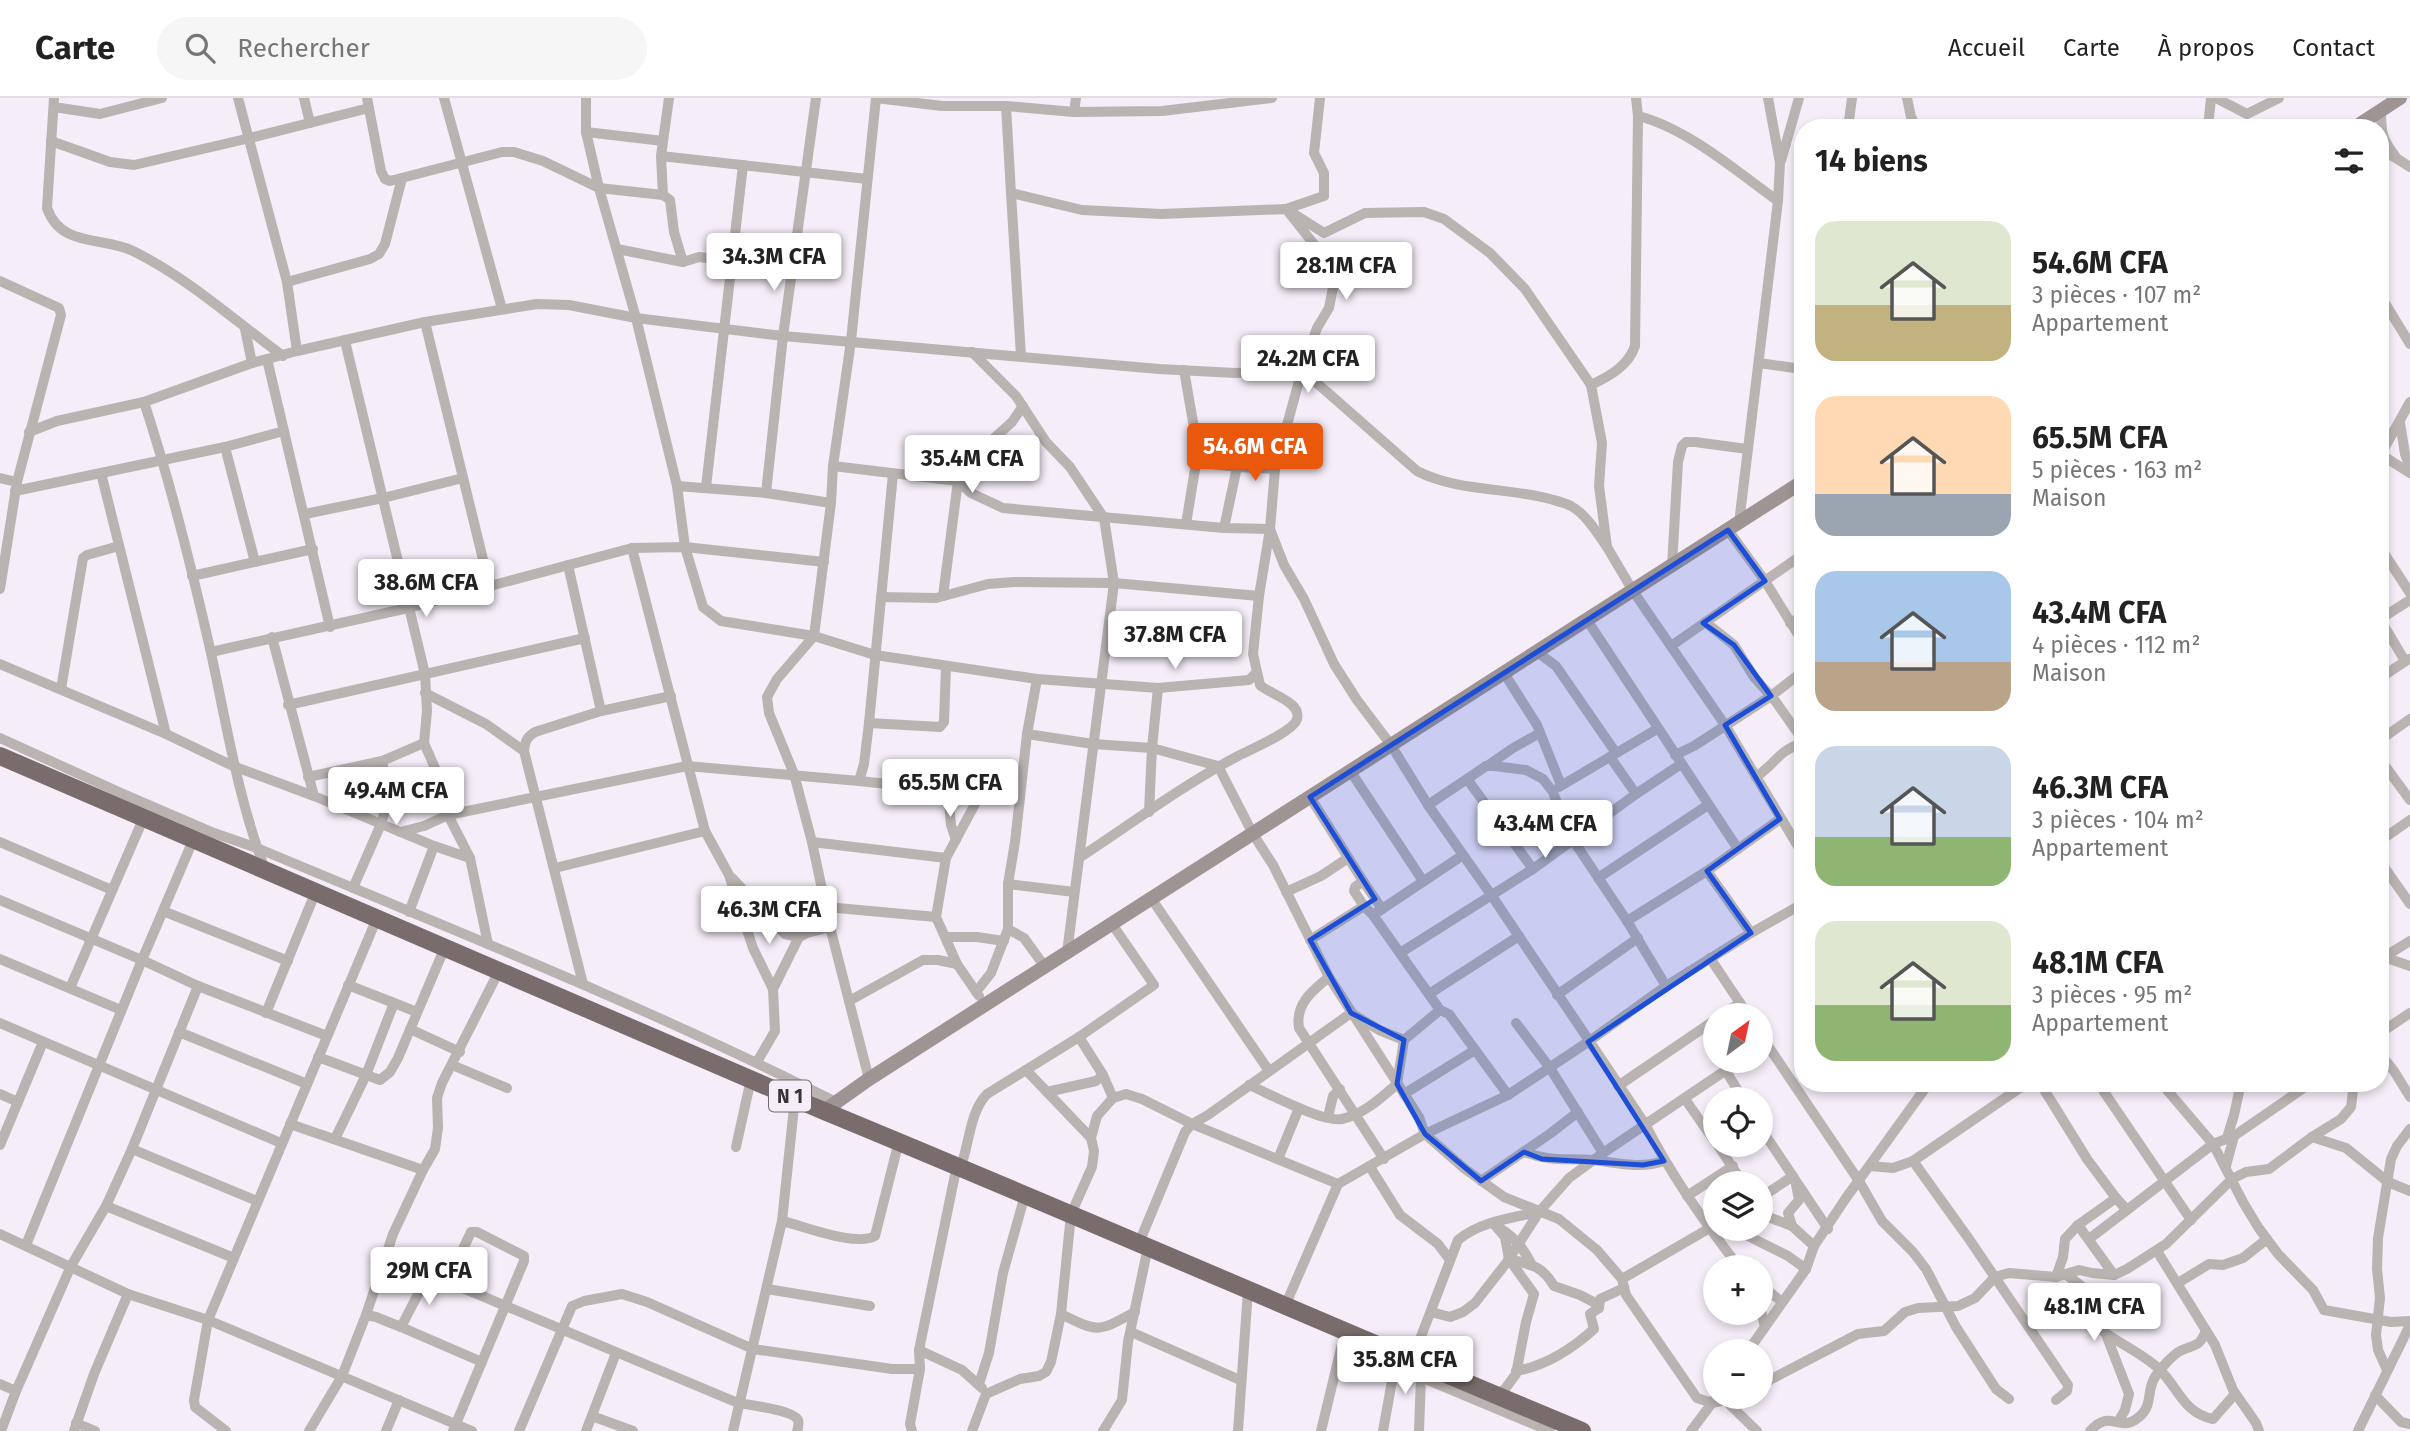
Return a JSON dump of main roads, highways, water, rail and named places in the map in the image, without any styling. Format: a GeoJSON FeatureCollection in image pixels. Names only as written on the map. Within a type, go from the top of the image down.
{"type":"FeatureCollection","features":[{"type":"Feature","properties":{"kind":"highway","name":"N 1"},"geometry":{"type":"LineString","coordinates":[[0,756],[499,971],[754,1070],[795,1098],[830,1106],[899,1141],[1345,1332],[1401,1360],[1496,1395],[1582,1431]]}}]}
